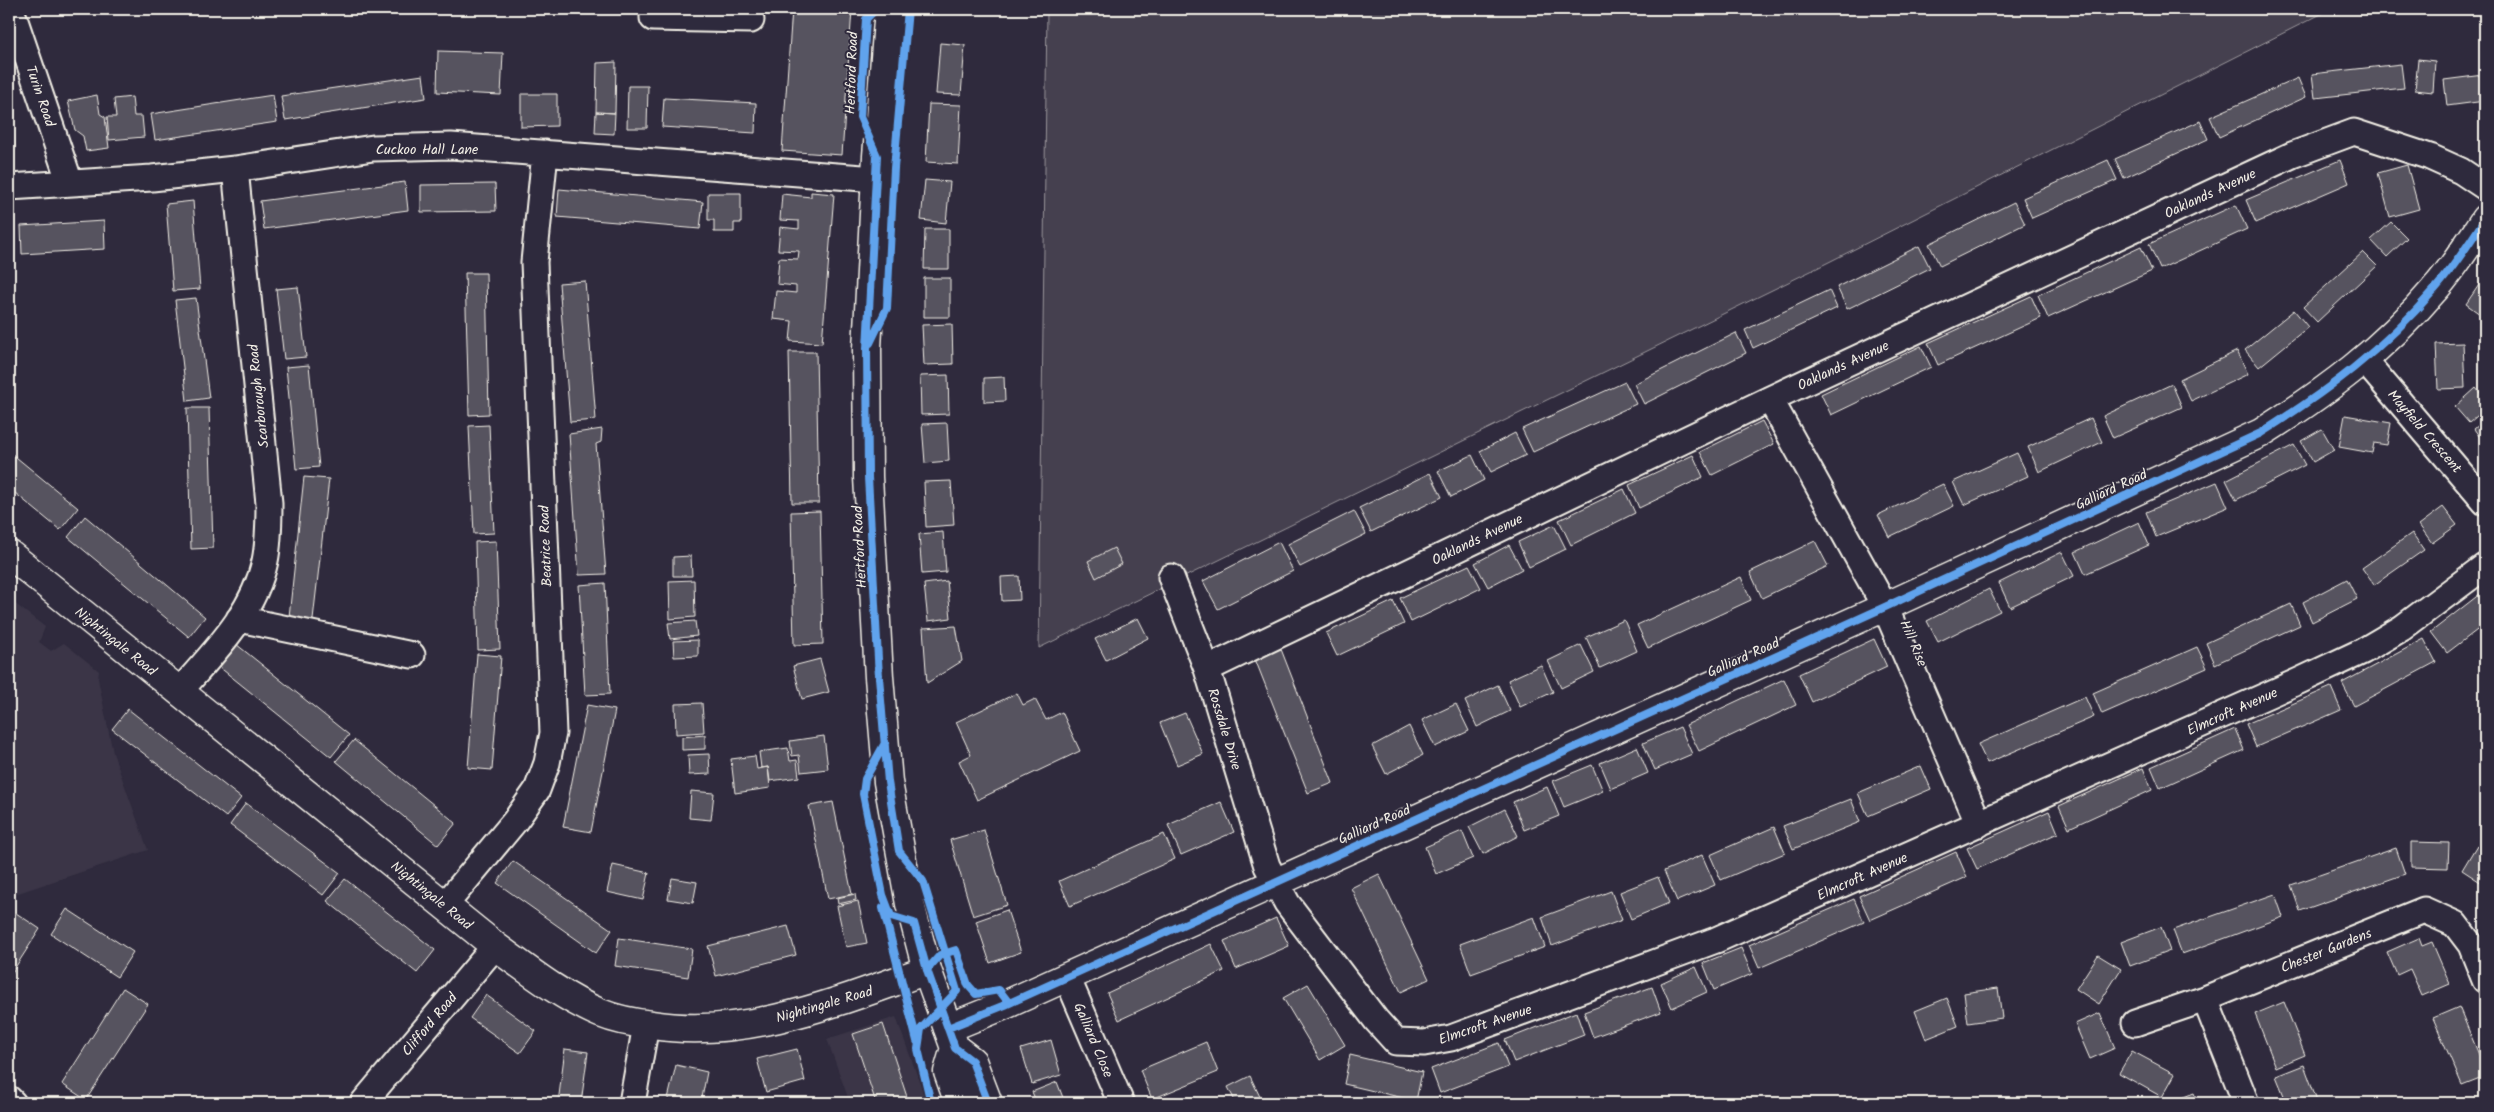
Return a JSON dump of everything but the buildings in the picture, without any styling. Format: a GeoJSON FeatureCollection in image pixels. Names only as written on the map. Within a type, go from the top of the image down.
{"type":"FeatureCollection","features":[{"type":"Feature","properties":{"kind":"main road","name":"Hertford Road"},"geometry":{"type":"LineString","coordinates":[[890,9],[876,179],[867,359],[868,477],[878,660],[888,782],[914,923],[927,970],[952,1038],[972,1062],[988,1103]]}},
{"type":"Feature","properties":{"kind":"main road","name":"Galliard Road"},"geometry":{"type":"LineString","coordinates":[[952,1038],[1067,977],[1885,607],[2262,433],[2320,396],[2396,332],[2436,289],[2485,219]]}},
{"type":"Feature","properties":{"kind":"main road","name":"Nightingale Road"},"geometry":{"type":"LineString","coordinates":[[9,554],[495,946],[571,998],[617,1019],[646,1025],[697,1030],[751,1024],[852,997],[927,970]]}},
{"type":"Feature","properties":{"kind":"main road"},"geometry":{"type":"LineString","coordinates":[[952,1038],[948,1072],[959,1103]]}},
{"type":"Feature","properties":{"kind":"street","name":"Turin Road"},"geometry":{"type":"LineString","coordinates":[[11,9],[70,183]]}},
{"type":"Feature","properties":{"kind":"street"},"geometry":{"type":"LineString","coordinates":[[653,9],[653,18],[752,20]]}},
{"type":"Feature","properties":{"kind":"street","name":"Oaklands Avenue"},"geometry":{"type":"LineString","coordinates":[[1207,669],[1770,399],[2292,155],[2354,132],[2430,157],[2461,171],[2485,187]]}},
{"type":"Feature","properties":{"kind":"street","name":"Cuckoo Hall Lane"},"geometry":{"type":"LineString","coordinates":[[9,187],[152,178],[235,169],[373,148],[452,146],[876,179]]}},
{"type":"Feature","properties":{"kind":"street","name":"Beatrice Road"},"geometry":{"type":"LineString","coordinates":[[446,905],[515,821],[537,790],[547,763],[553,733],[534,262],[545,153]]}},
{"type":"Feature","properties":{"kind":"street","name":"Scarborough Road"},"geometry":{"type":"LineString","coordinates":[[179,692],[222,643],[239,619],[259,583],[265,560],[269,503],[235,169]]}},
{"type":"Feature","properties":{"kind":"street","name":"Mayfield Crescent"},"geometry":{"type":"LineString","coordinates":[[2364,360],[2485,502]]}},
{"type":"Feature","properties":{"kind":"street","name":"Hill Rise"},"geometry":{"type":"LineString","coordinates":[[1770,399],[1885,607],[1979,824]]}},
{"type":"Feature","properties":{"kind":"street","name":"Elmcroft Avenue"},"geometry":{"type":"LineString","coordinates":[[1274,882],[1376,1020],[1396,1042],[1424,1043],[1451,1038],[1716,940],[2363,651],[2402,628],[2485,566]]}},
{"type":"Feature","properties":{"kind":"street","name":"Rossdale Drive"},"geometry":{"type":"LineString","coordinates":[[1171,577],[1207,669],[1267,866],[1274,882]]}},
{"type":"Feature","properties":{"kind":"street"},"geometry":{"type":"LineString","coordinates":[[239,619],[412,655]]}},
{"type":"Feature","properties":{"kind":"street","name":"Chester Gardens"},"geometry":{"type":"LineString","coordinates":[[2135,1023],[2205,999],[2424,910],[2455,924],[2471,945],[2485,980]]}},
{"type":"Feature","properties":{"kind":"street","name":"Clifford Road"},"geometry":{"type":"LineString","coordinates":[[363,1103],[495,946]]}},
{"type":"Feature","properties":{"kind":"street","name":"Galliard Close"},"geometry":{"type":"LineString","coordinates":[[1067,977],[1121,1103]]}},
{"type":"Feature","properties":{"kind":"street"},"geometry":{"type":"LineString","coordinates":[[2205,999],[2246,1103]]}},
{"type":"Feature","properties":{"kind":"street"},"geometry":{"type":"LineString","coordinates":[[632,1103],[646,1025]]}},
{"type":"Feature","properties":{"kind":"street"},"geometry":{"type":"LineString","coordinates":[[9,1099],[13,1103]]}},
{"type":"Feature","properties":{"kind":"shaded area"},"geometry":{"type":"Polygon","coordinates":[[[1047,9],[2331,9],[1813,270],[1039,648],[1047,9]]]}},
{"type":"Feature","properties":{"kind":"shaded area"},"geometry":{"type":"Polygon","coordinates":[[[9,599],[45,627],[39,642],[51,651],[64,643],[99,671],[98,679],[113,753],[148,850],[9,896],[9,599]]]}},
{"type":"Feature","properties":{"kind":"shaded area"},"geometry":{"type":"Polygon","coordinates":[[[896,1017],[927,1103],[850,1103],[827,1039],[896,1017]]]}},
{"type":"Feature","properties":{"kind":"cycle path"},"geometry":{"type":"LineString","coordinates":[[876,9],[866,19],[860,117],[877,156],[867,349],[868,477],[879,677],[888,782],[899,851],[923,881],[957,991],[921,1029],[918,1049],[931,1103]]}},
{"type":"Feature","properties":{"kind":"cycle path"},"geometry":{"type":"LineString","coordinates":[[870,343],[887,308],[894,168],[908,9]]}},
{"type":"Feature","properties":{"kind":"cycle path"},"geometry":{"type":"LineString","coordinates":[[948,1028],[1005,1005],[1885,607],[2261,433],[2331,385],[2395,332],[2441,282],[2461,256],[2485,219]]}},
{"type":"Feature","properties":{"kind":"cycle path"},"geometry":{"type":"LineString","coordinates":[[885,743],[865,779],[863,794],[883,895],[891,916],[914,923],[927,970],[955,1048],[972,1061],[988,1103]]}},
{"type":"Feature","properties":{"kind":"cycle path"},"geometry":{"type":"LineString","coordinates":[[883,908],[917,1041]]}},
{"type":"Feature","properties":{"kind":"cycle path"},"geometry":{"type":"LineString","coordinates":[[927,970],[940,955],[956,950],[968,985],[976,994],[999,990],[1009,1003]]}}]}
